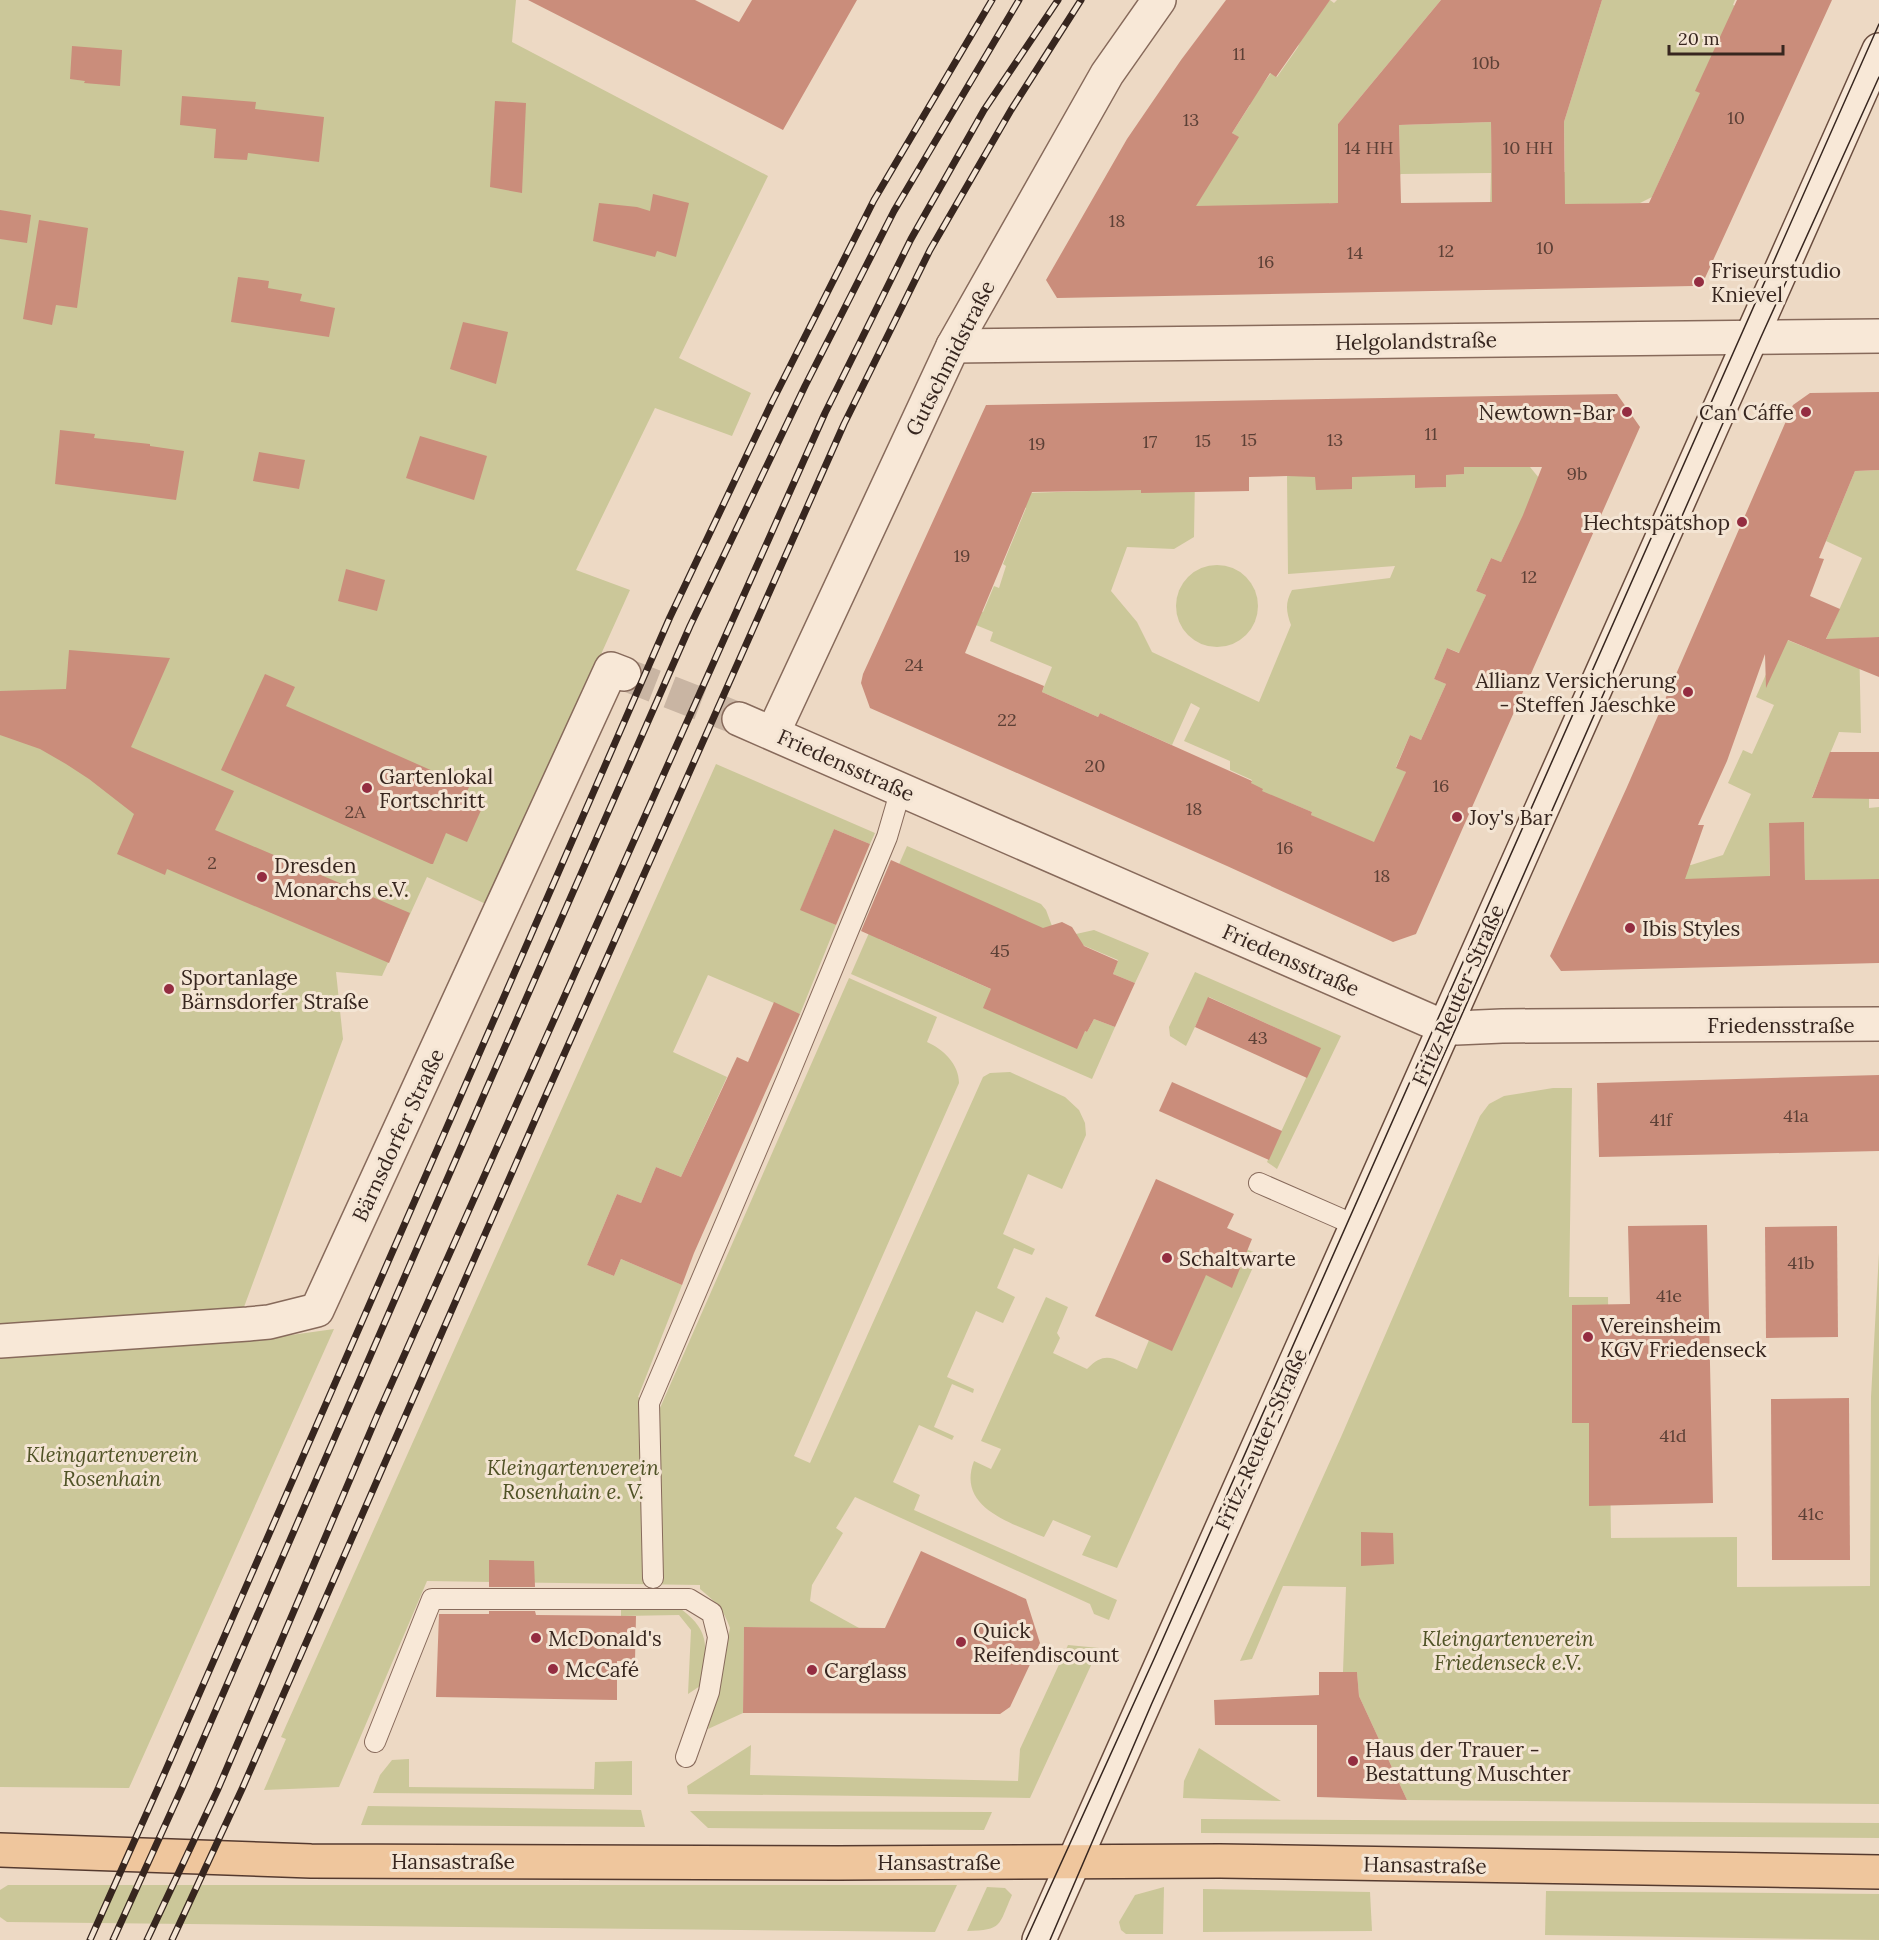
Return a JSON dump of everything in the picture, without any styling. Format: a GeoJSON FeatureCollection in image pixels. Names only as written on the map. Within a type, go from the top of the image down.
{"type":"FeatureCollection","features":[{"type":"Feature","properties":{"kind":"main road","name":"Hansastraße"},"geometry":{"type":"LineString","coordinates":[[0,1850],[311,1861],[1232,1861],[1879,1872]]}},
{"type":"Feature","properties":{"kind":"street","name":"Gutschmidstraße"},"geometry":{"type":"LineString","coordinates":[[773,733],[953,346],[1107,74],[1159,0]]}},
{"type":"Feature","properties":{"kind":"street","name":"Fritz-Reuter-Straße"},"geometry":{"type":"LineString","coordinates":[[1039,1940],[1879,50]]}},
{"type":"Feature","properties":{"kind":"street","name":"Helgolandstraße"},"geometry":{"type":"LineString","coordinates":[[953,346],[1879,336]]}},
{"type":"Feature","properties":{"kind":"street","name":"Bärnsdorfer Straße"},"geometry":{"type":"LineString","coordinates":[[0,1341],[269,1322],[317,1310],[618,671]]}},
{"type":"Feature","properties":{"kind":"street","name":"Friedensstraße"},"geometry":{"type":"LineString","coordinates":[[739,719],[1444,1026],[1456,1028],[1879,1024]]}},
{"type":"Feature","properties":{"kind":"lane"},"geometry":{"type":"LineString","coordinates":[[653,1578],[649,1403],[887,837],[901,789]]}},
{"type":"Feature","properties":{"kind":"lane"},"geometry":{"type":"LineString","coordinates":[[1259,1184],[1355,1225]]}},
{"type":"Feature","properties":{"kind":"lane"},"geometry":{"type":"LineString","coordinates":[[375,1742],[432,1599],[689,1599],[712,1613],[718,1637],[709,1692],[686,1757]]}},
{"type":"Feature","properties":{"kind":"green space"},"geometry":{"type":"Polygon","coordinates":[[[0,0],[516,0],[512,42],[768,176],[679,358],[751,393],[732,436],[655,408],[576,570],[630,590],[488,905],[427,877],[382,976],[336,972],[343,1039],[244,1307],[0,1325],[0,0]]]}},
{"type":"Feature","properties":{"kind":"green space"},"geometry":{"type":"Polygon","coordinates":[[[1330,0],[1334,3],[1337,0],[1441,0],[1338,124],[1338,169],[1400,168],[1399,125],[1491,122],[1492,173],[1565,172],[1564,122],[1602,0],[1735,0],[1733,5],[1741,8],[1704,94],[1679,138],[1652,197],[1640,203],[1490,206],[1491,173],[1401,174],[1363,203],[1329,203],[1329,212],[1155,216],[1238,137],[1232,133],[1250,105],[1248,104],[1271,73],[1277,77],[1298,47],[1304,31],[1330,0]]]}},
{"type":"Feature","properties":{"kind":"green space"},"geometry":{"type":"Polygon","coordinates":[[[1464,467],[1530,467],[1539,478],[1513,541],[1501,562],[1491,558],[1476,591],[1486,595],[1460,653],[1447,648],[1434,679],[1446,684],[1421,740],[1410,735],[1396,767],[1406,772],[1383,843],[1369,849],[1311,815],[1312,812],[1261,794],[1251,783],[1252,780],[1230,770],[1230,761],[1184,741],[1200,708],[1191,703],[1172,745],[1100,713],[1098,717],[1042,692],[1052,667],[990,641],[993,632],[966,621],[971,608],[983,612],[994,586],[999,588],[1006,566],[1003,564],[1026,508],[1019,504],[1025,493],[1089,491],[1195,477],[1194,537],[1174,549],[1127,547],[1111,591],[1137,622],[1152,652],[1259,702],[1291,625],[1287,607],[1292,590],[1390,578],[1395,566],[1288,574],[1287,476],[1415,475],[1415,488],[1446,487],[1446,475],[1464,474],[1464,467]]]}},
{"type":"Feature","properties":{"kind":"green space"},"geometry":{"type":"Polygon","coordinates":[[[1879,470],[1879,637],[1859,638],[1861,733],[1839,732],[1812,797],[1869,798],[1869,808],[1879,807],[1879,879],[1805,880],[1804,823],[1769,823],[1770,883],[1668,897],[1673,860],[1691,865],[1723,855],[1751,794],[1728,783],[1743,750],[1752,754],[1774,705],[1756,697],[1782,638],[1820,653],[1862,558],[1826,541],[1855,471],[1879,470]]]}},
{"type":"Feature","properties":{"kind":"green space"},"geometry":{"type":"Polygon","coordinates":[[[1217,565],[1233,568],[1246,577],[1255,590],[1258,606],[1255,622],[1246,635],[1233,644],[1217,647],[1201,644],[1188,635],[1179,622],[1176,606],[1179,590],[1188,577],[1201,568],[1217,565]]]}},
{"type":"Feature","properties":{"kind":"green space","name":"Kleingartenverein Rosenhain e. V."},"geometry":{"type":"Polygon","coordinates":[[[716,764],[875,833],[870,844],[834,829],[801,909],[836,925],[800,1014],[708,975],[673,1052],[727,1077],[681,1177],[656,1167],[641,1203],[617,1194],[587,1265],[614,1276],[621,1259],[682,1285],[638,1397],[660,1408],[849,978],[937,1017],[927,1042],[949,1058],[956,1070],[959,1083],[794,1456],[810,1463],[983,1077],[990,1073],[1010,1072],[1065,1097],[1079,1110],[1085,1123],[1086,1135],[1062,1189],[1028,1174],[1003,1234],[1035,1249],[1032,1255],[1014,1248],[997,1288],[1015,1297],[1003,1323],[976,1311],[947,1377],[974,1389],[973,1393],[952,1384],[934,1427],[954,1436],[952,1440],[919,1425],[893,1482],[920,1495],[914,1510],[1117,1600],[1109,1620],[1094,1614],[1090,1604],[855,1497],[836,1528],[843,1533],[812,1585],[810,1601],[859,1628],[744,1627],[743,1713],[708,1729],[730,1628],[722,1611],[700,1589],[700,1585],[427,1581],[339,1787],[264,1790],[286,1739],[281,1737],[716,764]]]}},
{"type":"Feature","properties":{"kind":"green space"},"geometry":{"type":"Polygon","coordinates":[[[907,846],[1041,904],[1052,926],[1049,931],[879,939],[1087,1032],[1094,1019],[1115,1027],[1092,1079],[851,974],[907,846]]]}},
{"type":"Feature","properties":{"kind":"green space"},"geometry":{"type":"Polygon","coordinates":[[[1094,930],[1149,953],[1135,983],[1113,974],[1118,960],[1073,941],[1076,934],[1094,930]]]}},
{"type":"Feature","properties":{"kind":"green space"},"geometry":{"type":"Polygon","coordinates":[[[1195,972],[1341,1036],[1277,1169],[1267,1162],[1320,1048],[1209,997],[1186,1046],[1170,1036],[1169,1027],[1195,972]]]}},
{"type":"Feature","properties":{"kind":"green space","name":"Kleingartenverein Friedenseck e.V."},"geometry":{"type":"Polygon","coordinates":[[[1553,1088],[1572,1088],[1569,1297],[1608,1297],[1611,1538],[1737,1537],[1737,1587],[1870,1586],[1871,1397],[1879,1253],[1879,1804],[1407,1800],[1359,1696],[1357,1672],[1343,1672],[1346,1587],[1283,1586],[1252,1659],[1240,1661],[1341,1437],[1480,1116],[1489,1104],[1504,1096],[1553,1088]]]}},
{"type":"Feature","properties":{"kind":"green space"},"geometry":{"type":"Polygon","coordinates":[[[1222,1240],[1259,1254],[1117,1568],[1082,1555],[1091,1536],[1053,1520],[1044,1537],[1017,1526],[990,1511],[973,1491],[971,1477],[974,1461],[991,1469],[1001,1449],[981,1441],[1046,1297],[1068,1307],[1057,1333],[1060,1338],[1053,1353],[1087,1369],[1100,1359],[1111,1358],[1137,1369],[1149,1340],[1222,1240]]]}},
{"type":"Feature","properties":{"kind":"green space","name":"Kleingartenverein Rosenhain"},"geometry":{"type":"Polygon","coordinates":[[[334,1329],[129,1788],[0,1787],[0,1358],[242,1342],[334,1329]]]}},
{"type":"Feature","properties":{"kind":"green space"},"geometry":{"type":"Polygon","coordinates":[[[681,1609],[698,1626],[705,1642],[703,1684],[688,1694],[691,1630],[679,1615],[621,1616],[621,1610],[681,1609]]]}},
{"type":"Feature","properties":{"kind":"green space"},"geometry":{"type":"Polygon","coordinates":[[[1068,1645],[1099,1648],[1030,1798],[688,1794],[687,1786],[751,1745],[750,1775],[1018,1781],[1020,1749],[1068,1645]]]}},
{"type":"Feature","properties":{"kind":"green space"},"geometry":{"type":"Polygon","coordinates":[[[1199,1748],[1281,1801],[1183,1798],[1184,1781],[1199,1748]]]}},
{"type":"Feature","properties":{"kind":"green space"},"geometry":{"type":"Polygon","coordinates":[[[409,1759],[409,1787],[594,1789],[595,1762],[632,1761],[632,1795],[373,1793],[380,1775],[392,1760],[409,1759]]]}},
{"type":"Feature","properties":{"kind":"green space"},"geometry":{"type":"Polygon","coordinates":[[[368,1806],[641,1810],[645,1827],[361,1825],[368,1806]]]}},
{"type":"Feature","properties":{"kind":"green space"},"geometry":{"type":"Polygon","coordinates":[[[690,1811],[992,1812],[984,1830],[708,1828],[690,1811]]]}},
{"type":"Feature","properties":{"kind":"green space"},"geometry":{"type":"Polygon","coordinates":[[[1201,1819],[1879,1823],[1879,1838],[1201,1833],[1201,1819]]]}},
{"type":"Feature","properties":{"kind":"green space"},"geometry":{"type":"Polygon","coordinates":[[[8,1885],[957,1885],[935,1932],[7,1922],[0,1917],[0,1890],[8,1885]]]}},
{"type":"Feature","properties":{"kind":"green space"},"geometry":{"type":"Polygon","coordinates":[[[987,1887],[1005,1888],[1012,1895],[1004,1914],[998,1924],[993,1927],[967,1931],[987,1887]]]}},
{"type":"Feature","properties":{"kind":"green space"},"geometry":{"type":"Polygon","coordinates":[[[1164,1887],[1163,1934],[1126,1934],[1121,1930],[1119,1922],[1135,1895],[1164,1887]]]}},
{"type":"Feature","properties":{"kind":"green space"},"geometry":{"type":"Polygon","coordinates":[[[1203,1889],[1370,1892],[1372,1931],[1203,1932],[1203,1889]]]}},
{"type":"Feature","properties":{"kind":"green space"},"geometry":{"type":"Polygon","coordinates":[[[1546,1891],[1879,1894],[1879,1940],[1545,1935],[1546,1891]]]}},
{"type":"Feature","properties":{"kind":"building"},"geometry":{"type":"Polygon","coordinates":[[[528,0],[695,0],[739,22],[752,0],[857,0],[783,130],[528,0]]]}},
{"type":"Feature","properties":{"kind":"building"},"geometry":{"type":"Polygon","coordinates":[[[1226,0],[1330,0],[1276,77],[1270,73],[1232,133],[1239,137],[1196,206],[1338,203],[1338,124],[1441,0],[1602,0],[1564,122],[1565,204],[1649,203],[1700,93],[1695,91],[1737,0],[1832,0],[1705,278],[1693,286],[1057,298],[1046,280],[1127,139],[1181,60],[1226,0]],[[1491,122],[1399,125],[1401,203],[1492,202],[1491,122]]]}},
{"type":"Feature","properties":{"kind":"building"},"geometry":{"type":"Polygon","coordinates":[[[72,46],[122,50],[120,86],[84,83],[85,81],[70,79],[72,46]]]}},
{"type":"Feature","properties":{"kind":"building"},"geometry":{"type":"Polygon","coordinates":[[[182,96],[256,102],[255,109],[324,117],[319,162],[248,153],[247,160],[214,158],[216,129],[180,125],[182,96]]]}},
{"type":"Feature","properties":{"kind":"building"},"geometry":{"type":"Polygon","coordinates":[[[495,101],[526,103],[522,193],[490,187],[495,101]]]}},
{"type":"Feature","properties":{"kind":"building"},"geometry":{"type":"Polygon","coordinates":[[[653,194],[689,203],[676,257],[657,251],[655,257],[593,241],[599,203],[637,207],[650,211],[653,194]]]}},
{"type":"Feature","properties":{"kind":"building"},"geometry":{"type":"Polygon","coordinates":[[[0,210],[31,215],[27,243],[0,239],[0,210]]]}},
{"type":"Feature","properties":{"kind":"building"},"geometry":{"type":"Polygon","coordinates":[[[39,220],[88,228],[77,308],[56,305],[52,325],[23,319],[39,220]]]}},
{"type":"Feature","properties":{"kind":"building"},"geometry":{"type":"Polygon","coordinates":[[[238,277],[269,281],[268,288],[302,294],[300,301],[335,308],[329,337],[231,322],[238,277]]]}},
{"type":"Feature","properties":{"kind":"building"},"geometry":{"type":"Polygon","coordinates":[[[463,322],[508,332],[496,384],[450,369],[463,322]]]}},
{"type":"Feature","properties":{"kind":"building"},"geometry":{"type":"Polygon","coordinates":[[[1879,392],[1879,470],[1855,471],[1819,558],[1824,559],[1810,596],[1840,609],[1826,639],[1879,637],[1879,677],[1788,640],[1766,688],[1765,654],[1727,761],[1698,825],[1704,825],[1685,879],[1770,876],[1769,823],[1804,822],[1805,880],[1879,879],[1879,963],[1561,971],[1550,956],[1627,787],[1793,405],[1810,393],[1879,392]]]}},
{"type":"Feature","properties":{"kind":"building"},"geometry":{"type":"Polygon","coordinates":[[[1617,394],[1640,427],[1416,934],[1393,942],[870,708],[861,683],[863,674],[986,405],[1617,394]],[[1464,467],[1464,474],[1446,475],[1446,487],[1415,488],[1415,475],[1352,477],[1352,489],[1316,490],[1315,477],[1287,476],[1249,477],[1249,491],[1032,492],[965,653],[1044,686],[1042,692],[1098,717],[1100,713],[1252,781],[1251,783],[1263,789],[1262,791],[1374,842],[1406,772],[1396,768],[1410,735],[1421,740],[1446,684],[1434,679],[1447,648],[1459,653],[1486,595],[1476,591],[1491,558],[1501,562],[1542,467],[1464,467]]]}},
{"type":"Feature","properties":{"kind":"building"},"geometry":{"type":"Polygon","coordinates":[[[60,430],[95,434],[94,438],[150,444],[150,446],[184,451],[176,500],[55,484],[60,430]]]}},
{"type":"Feature","properties":{"kind":"building"},"geometry":{"type":"Polygon","coordinates":[[[420,436],[487,456],[474,500],[406,478],[420,436]]]}},
{"type":"Feature","properties":{"kind":"building"},"geometry":{"type":"Polygon","coordinates":[[[259,452],[305,460],[299,489],[253,481],[259,452]]]}},
{"type":"Feature","properties":{"kind":"building"},"geometry":{"type":"Polygon","coordinates":[[[346,569],[385,580],[377,611],[338,601],[346,569]]]}},
{"type":"Feature","properties":{"kind":"building"},"geometry":{"type":"Polygon","coordinates":[[[69,650],[170,658],[131,747],[234,791],[215,830],[410,913],[389,963],[167,869],[165,875],[117,854],[134,814],[66,764],[40,749],[0,735],[0,691],[66,689],[69,650]]]}},
{"type":"Feature","properties":{"kind":"building","name":"Gartenlokal Fortschritt"},"geometry":{"type":"Polygon","coordinates":[[[265,674],[295,687],[286,706],[469,787],[464,799],[482,808],[467,842],[446,833],[433,864],[431,864],[221,770],[265,674]]]}},
{"type":"Feature","properties":{"kind":"building"},"geometry":{"type":"Polygon","coordinates":[[[1830,752],[1879,752],[1879,799],[1812,798],[1830,752]]]}},
{"type":"Feature","properties":{"kind":"building"},"geometry":{"type":"Polygon","coordinates":[[[834,829],[870,844],[836,925],[800,910],[834,829]]]}},
{"type":"Feature","properties":{"kind":"building"},"geometry":{"type":"Polygon","coordinates":[[[891,860],[1043,928],[1062,922],[1072,927],[1084,946],[1118,961],[1113,974],[1135,983],[1115,1027],[1094,1019],[1087,1032],[1085,1031],[1077,1049],[983,1008],[991,989],[861,931],[891,860]]]}},
{"type":"Feature","properties":{"kind":"building"},"geometry":{"type":"Polygon","coordinates":[[[1208,997],[1321,1048],[1307,1078],[1195,1027],[1208,997]]]}},
{"type":"Feature","properties":{"kind":"building"},"geometry":{"type":"Polygon","coordinates":[[[774,1002],[800,1014],[682,1285],[621,1259],[614,1276],[587,1265],[617,1194],[641,1203],[656,1167],[681,1177],[737,1057],[748,1062],[774,1002]]]}},
{"type":"Feature","properties":{"kind":"building"},"geometry":{"type":"Polygon","coordinates":[[[1879,1075],[1879,1151],[1599,1157],[1597,1083],[1879,1075]]]}},
{"type":"Feature","properties":{"kind":"building"},"geometry":{"type":"Polygon","coordinates":[[[1172,1082],[1282,1131],[1269,1160],[1159,1111],[1172,1082]]]}},
{"type":"Feature","properties":{"kind":"building","name":"Schaltwarte"},"geometry":{"type":"Polygon","coordinates":[[[1156,1179],[1234,1214],[1227,1228],[1252,1239],[1232,1288],[1206,1275],[1172,1351],[1095,1316],[1156,1179]]]}},
{"type":"Feature","properties":{"kind":"building"},"geometry":{"type":"Polygon","coordinates":[[[1707,1225],[1713,1503],[1589,1506],[1589,1423],[1572,1423],[1572,1305],[1630,1304],[1628,1226],[1707,1225]]]}},
{"type":"Feature","properties":{"kind":"building"},"geometry":{"type":"Polygon","coordinates":[[[1837,1226],[1838,1337],[1766,1338],[1765,1227],[1837,1226]]]}},
{"type":"Feature","properties":{"kind":"building"},"geometry":{"type":"Polygon","coordinates":[[[1849,1398],[1850,1560],[1772,1560],[1771,1399],[1849,1398]]]}},
{"type":"Feature","properties":{"kind":"building"},"geometry":{"type":"Polygon","coordinates":[[[1361,1532],[1393,1533],[1394,1564],[1361,1566],[1361,1532]]]}},
{"type":"Feature","properties":{"kind":"building"},"geometry":{"type":"Polygon","coordinates":[[[921,1551],[1026,1599],[1040,1643],[1010,1707],[1000,1714],[743,1713],[744,1627],[885,1628],[921,1551]]]}},
{"type":"Feature","properties":{"kind":"building"},"geometry":{"type":"Polygon","coordinates":[[[489,1560],[534,1561],[535,1587],[489,1587],[489,1560]]]}},
{"type":"Feature","properties":{"kind":"building","name":"McDonald's"},"geometry":{"type":"Polygon","coordinates":[[[489,1611],[535,1611],[536,1615],[636,1616],[635,1661],[617,1661],[617,1700],[436,1697],[439,1614],[489,1614],[489,1611]]]}},
{"type":"Feature","properties":{"kind":"building","name":"Haus der Trauer - Bestattung Muschter"},"geometry":{"type":"Polygon","coordinates":[[[1319,1672],[1357,1672],[1359,1696],[1407,1800],[1317,1797],[1317,1725],[1215,1725],[1214,1700],[1319,1695],[1319,1672]]]}},
{"type":"Feature","properties":{"kind":"tunnel"},"geometry":{"type":"LineString","coordinates":[[624,674],[739,719]]}},
{"type":"Feature","properties":{"kind":"tram line"},"geometry":{"type":"LineString","coordinates":[[1026,1940],[1154,1659],[1879,24]]}},
{"type":"Feature","properties":{"kind":"tram line"},"geometry":{"type":"LineString","coordinates":[[1050,1940],[1152,1703],[1456,1028],[1761,337],[1879,77]]}},
{"type":"Feature","properties":{"kind":"railway"},"geometry":{"type":"LineString","coordinates":[[90,1940],[670,617],[772,402],[874,200],[992,0]]}},
{"type":"Feature","properties":{"kind":"railway"},"geometry":{"type":"LineString","coordinates":[[113,1940],[182,1788],[690,626],[805,386],[894,211],[1019,0]]}},
{"type":"Feature","properties":{"kind":"railway"},"geometry":{"type":"LineString","coordinates":[[147,1940],[218,1789],[377,1416],[825,413],[911,239],[984,110],[1058,0]]}},
{"type":"Feature","properties":{"kind":"railway"},"geometry":{"type":"LineString","coordinates":[[172,1940],[242,1789],[542,1104],[844,424],[930,250],[1011,110],[1081,0]]}},
{"type":"Feature","properties":{"kind":"place","name":"Friseurstudio Knievel"},"geometry":{"type":"Point","coordinates":[1699,282]}},
{"type":"Feature","properties":{"kind":"place","name":"Newtown-Bar"},"geometry":{"type":"Point","coordinates":[1627,412]}},
{"type":"Feature","properties":{"kind":"place","name":"Can Cáffe"},"geometry":{"type":"Point","coordinates":[1806,412]}},
{"type":"Feature","properties":{"kind":"place","name":"Hechtspätshop"},"geometry":{"type":"Point","coordinates":[1742,522]}},
{"type":"Feature","properties":{"kind":"place","name":"Allianz Versicherung - Steffen Jaeschke"},"geometry":{"type":"Point","coordinates":[1688,692]}},
{"type":"Feature","properties":{"kind":"place","name":"Gartenlokal Fortschritt"},"geometry":{"type":"Point","coordinates":[367,788]}},
{"type":"Feature","properties":{"kind":"place","name":"Joy's Bar"},"geometry":{"type":"Point","coordinates":[1457,817]}},
{"type":"Feature","properties":{"kind":"place","name":"Dresden Monarchs e.V."},"geometry":{"type":"Point","coordinates":[262,877]}},
{"type":"Feature","properties":{"kind":"place","name":"Ibis Styles"},"geometry":{"type":"Point","coordinates":[1630,928]}},
{"type":"Feature","properties":{"kind":"place","name":"Sportanlage Bärnsdorfer Straße"},"geometry":{"type":"Point","coordinates":[169,989]}},
{"type":"Feature","properties":{"kind":"place","name":"Schaltwarte"},"geometry":{"type":"Point","coordinates":[1167,1258]}},
{"type":"Feature","properties":{"kind":"place","name":"Vereinsheim KGV Friedenseck"},"geometry":{"type":"Point","coordinates":[1588,1337]}},
{"type":"Feature","properties":{"kind":"place","name":"McDonald's"},"geometry":{"type":"Point","coordinates":[536,1638]}},
{"type":"Feature","properties":{"kind":"place","name":"Quick Reifendiscount"},"geometry":{"type":"Point","coordinates":[961,1642]}},
{"type":"Feature","properties":{"kind":"place","name":"McCafé"},"geometry":{"type":"Point","coordinates":[553,1669]}},
{"type":"Feature","properties":{"kind":"place","name":"Carglass"},"geometry":{"type":"Point","coordinates":[812,1670]}},
{"type":"Feature","properties":{"kind":"place","name":"Haus der Trauer - Bestattung Muschter"},"geometry":{"type":"Point","coordinates":[1353,1761]}}]}
